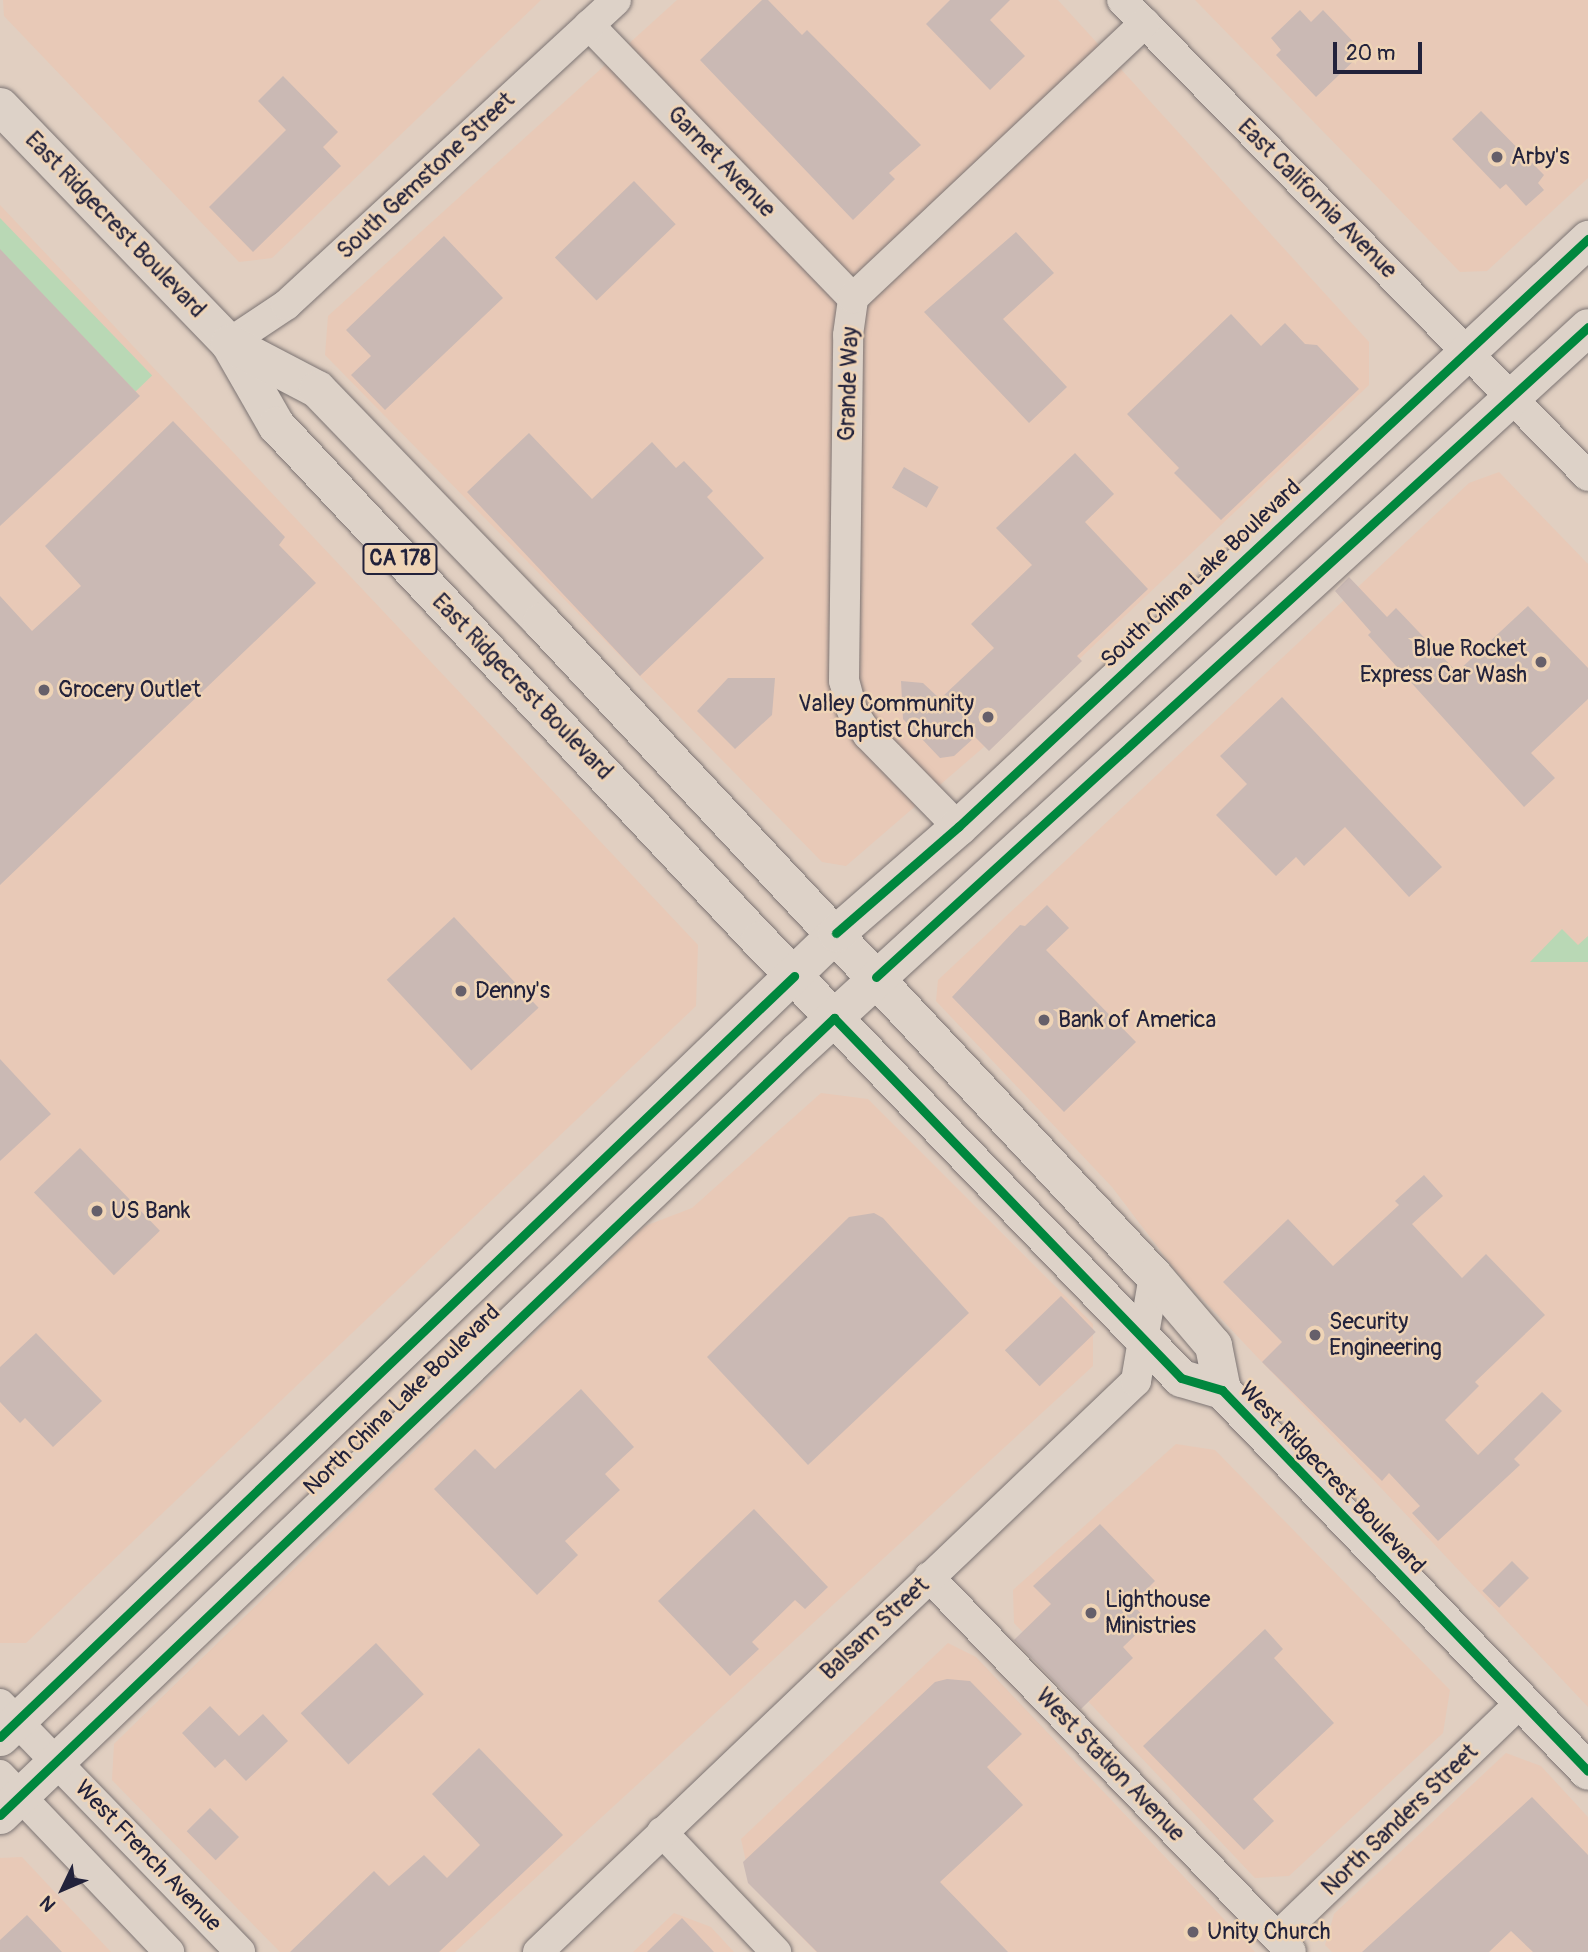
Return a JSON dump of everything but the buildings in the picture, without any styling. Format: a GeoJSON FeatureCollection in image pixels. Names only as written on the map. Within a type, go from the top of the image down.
{"type":"FeatureCollection","features":[{"type":"Feature","properties":{"kind":"main road","name":"East Ridgecrest Boulevard"},"geometry":{"type":"LineString","coordinates":[[0,107],[229,343],[276,425],[834,1018]]}},
{"type":"Feature","properties":{"kind":"main road","name":"South China Lake Boulevard"},"geometry":{"type":"LineString","coordinates":[[794,976],[836,933],[958,827],[1588,239]]}},
{"type":"Feature","properties":{"kind":"main road"},"geometry":{"type":"LineString","coordinates":[[834,1018],[1588,327]]}},
{"type":"Feature","properties":{"kind":"main road","name":"East Ridgecrest Boulevard"},"geometry":{"type":"LineString","coordinates":[[229,343],[317,389],[836,933]]}},
{"type":"Feature","properties":{"kind":"main road","name":"West Ridgecrest Boulevard"},"geometry":{"type":"LineString","coordinates":[[836,933],[1154,1276],[1213,1345],[1222,1390]]}},
{"type":"Feature","properties":{"kind":"main road","name":"North China Lake Boulevard"},"geometry":{"type":"LineString","coordinates":[[6,1721],[367,1384],[794,976]]}},
{"type":"Feature","properties":{"kind":"main road","name":"West Ridgecrest Boulevard"},"geometry":{"type":"LineString","coordinates":[[834,1018],[1181,1378],[1222,1390],[1588,1770]]}},
{"type":"Feature","properties":{"kind":"main road","name":"North China Lake Boulevard"},"geometry":{"type":"LineString","coordinates":[[7,1795],[55,1760],[834,1018]]}},
{"type":"Feature","properties":{"kind":"main road"},"geometry":{"type":"LineString","coordinates":[[237,1586],[237,1564],[250,1534],[360,1424],[368,1407],[367,1384]]}},
{"type":"Feature","properties":{"kind":"street","name":"South Gemstone Street"},"geometry":{"type":"LineString","coordinates":[[229,343],[286,305],[616,0]]}},
{"type":"Feature","properties":{"kind":"street","name":"East California Avenue"},"geometry":{"type":"LineString","coordinates":[[1122,0],[1588,476]]}},
{"type":"Feature","properties":{"kind":"street","name":"Grande Way"},"geometry":{"type":"LineString","coordinates":[[958,827],[867,735],[852,710],[844,681],[848,335],[853,298],[1145,23]]}},
{"type":"Feature","properties":{"kind":"street","name":"Garnet Avenue"},"geometry":{"type":"LineString","coordinates":[[589,25],[853,298]]}},
{"type":"Feature","properties":{"kind":"street","name":"Balsam Street"},"geometry":{"type":"LineString","coordinates":[[538,1952],[1136,1381],[1154,1276]]}},
{"type":"Feature","properties":{"kind":"street","name":"West Station Avenue"},"geometry":{"type":"LineString","coordinates":[[929,1577],[1284,1945]]}},
{"type":"Feature","properties":{"kind":"street","name":"North Sanders Street"},"geometry":{"type":"LineString","coordinates":[[1284,1945],[1521,1702]]}},
{"type":"Feature","properties":{"kind":"street","name":"West French Avenue"},"geometry":{"type":"LineString","coordinates":[[6,1721],[55,1760],[240,1952]]}},
{"type":"Feature","properties":{"kind":"street"},"geometry":{"type":"LineString","coordinates":[[7,1795],[169,1952]]}},
{"type":"Feature","properties":{"kind":"street"},"geometry":{"type":"LineString","coordinates":[[662,1832],[776,1952]]}},
{"type":"Feature","properties":{"kind":"shaded area"},"geometry":{"type":"Polygon","coordinates":[[[3,0],[541,0],[272,258],[239,262],[4,16],[3,0]]]}},
{"type":"Feature","properties":{"kind":"shaded area"},"geometry":{"type":"Polygon","coordinates":[[[677,0],[1058,0],[1369,342],[1369,385],[1014,721],[846,866],[822,862],[325,355],[328,316],[677,0]]]}},
{"type":"Feature","properties":{"kind":"shaded area"},"geometry":{"type":"Polygon","coordinates":[[[1195,0],[1588,0],[1588,178],[1487,271],[1460,272],[1195,0]]]}},
{"type":"Feature","properties":{"kind":"shaded area"},"geometry":{"type":"Polygon","coordinates":[[[0,205],[698,945],[696,1006],[26,1643],[0,1643],[0,205]]]}},
{"type":"Feature","properties":{"kind":"shaded area"},"geometry":{"type":"Polygon","coordinates":[[[1499,472],[1588,564],[1588,1707],[1175,1270],[1112,1187],[936,1001],[938,980],[1469,483],[1499,472]]]}},
{"type":"Feature","properties":{"kind":"shaded area"},"geometry":{"type":"Polygon","coordinates":[[[821,1093],[868,1099],[1093,1324],[1093,1366],[455,1952],[280,1952],[112,1780],[114,1744],[645,1226],[692,1208],[821,1093]]]}},
{"type":"Feature","properties":{"kind":"shaded area"},"geometry":{"type":"Polygon","coordinates":[[[1176,1444],[1215,1450],[1450,1690],[1443,1733],[1289,1876],[1255,1878],[1014,1623],[1013,1590],[1176,1444]]]}},
{"type":"Feature","properties":{"kind":"shaded area"},"geometry":{"type":"Polygon","coordinates":[[[948,1643],[976,1657],[1255,1952],[816,1952],[751,1885],[741,1839],[948,1643]]]}},
{"type":"Feature","properties":{"kind":"shaded area"},"geometry":{"type":"Polygon","coordinates":[[[1506,1753],[1541,1766],[1588,1817],[1588,1952],[1332,1952],[1325,1945],[1334,1914],[1506,1753]]]}},
{"type":"Feature","properties":{"kind":"shaded area"},"geometry":{"type":"Polygon","coordinates":[[[22,1857],[111,1952],[0,1952],[0,1858],[22,1857]]]}},
{"type":"Feature","properties":{"kind":"shaded area"},"geometry":{"type":"Polygon","coordinates":[[[674,1913],[711,1927],[734,1952],[633,1952],[674,1913]]]}},
{"type":"Feature","properties":{"kind":"green space"},"geometry":{"type":"Polygon","coordinates":[[[0,218],[152,376],[136,392],[0,251],[0,218]]]}},
{"type":"Feature","properties":{"kind":"green space"},"geometry":{"type":"Polygon","coordinates":[[[1562,929],[1578,945],[1588,936],[1588,962],[1530,962],[1562,929]]]}},
{"type":"Feature","properties":{"kind":"cycle path"},"geometry":{"type":"LineString","coordinates":[[836,933],[958,827],[1588,239]]}},
{"type":"Feature","properties":{"kind":"cycle path"},"geometry":{"type":"LineString","coordinates":[[876,977],[1588,327]]}},
{"type":"Feature","properties":{"kind":"cycle path"},"geometry":{"type":"LineString","coordinates":[[0,1737],[794,976]]}},
{"type":"Feature","properties":{"kind":"cycle path"},"geometry":{"type":"LineString","coordinates":[[0,1815],[834,1018],[1181,1378],[1222,1390],[1588,1771]]}},
{"type":"Feature","properties":{"kind":"place","name":"Arby's"},"geometry":{"type":"Point","coordinates":[1497,157]}},
{"type":"Feature","properties":{"kind":"place","name":"Blue Rocket Express Car Wash"},"geometry":{"type":"Point","coordinates":[1541,662]}},
{"type":"Feature","properties":{"kind":"place","name":"Grocery Outlet"},"geometry":{"type":"Point","coordinates":[44,690]}},
{"type":"Feature","properties":{"kind":"place","name":"Valley Community Baptist Church"},"geometry":{"type":"Point","coordinates":[988,717]}},
{"type":"Feature","properties":{"kind":"place","name":"Denny's"},"geometry":{"type":"Point","coordinates":[461,991]}},
{"type":"Feature","properties":{"kind":"place","name":"Bank of America"},"geometry":{"type":"Point","coordinates":[1044,1020]}},
{"type":"Feature","properties":{"kind":"place","name":"US Bank"},"geometry":{"type":"Point","coordinates":[97,1211]}},
{"type":"Feature","properties":{"kind":"place","name":"Security Engineering"},"geometry":{"type":"Point","coordinates":[1315,1335]}},
{"type":"Feature","properties":{"kind":"place","name":"Lighthouse Ministries"},"geometry":{"type":"Point","coordinates":[1091,1613]}},
{"type":"Feature","properties":{"kind":"place","name":"Unity Church"},"geometry":{"type":"Point","coordinates":[1193,1932]}}]}
